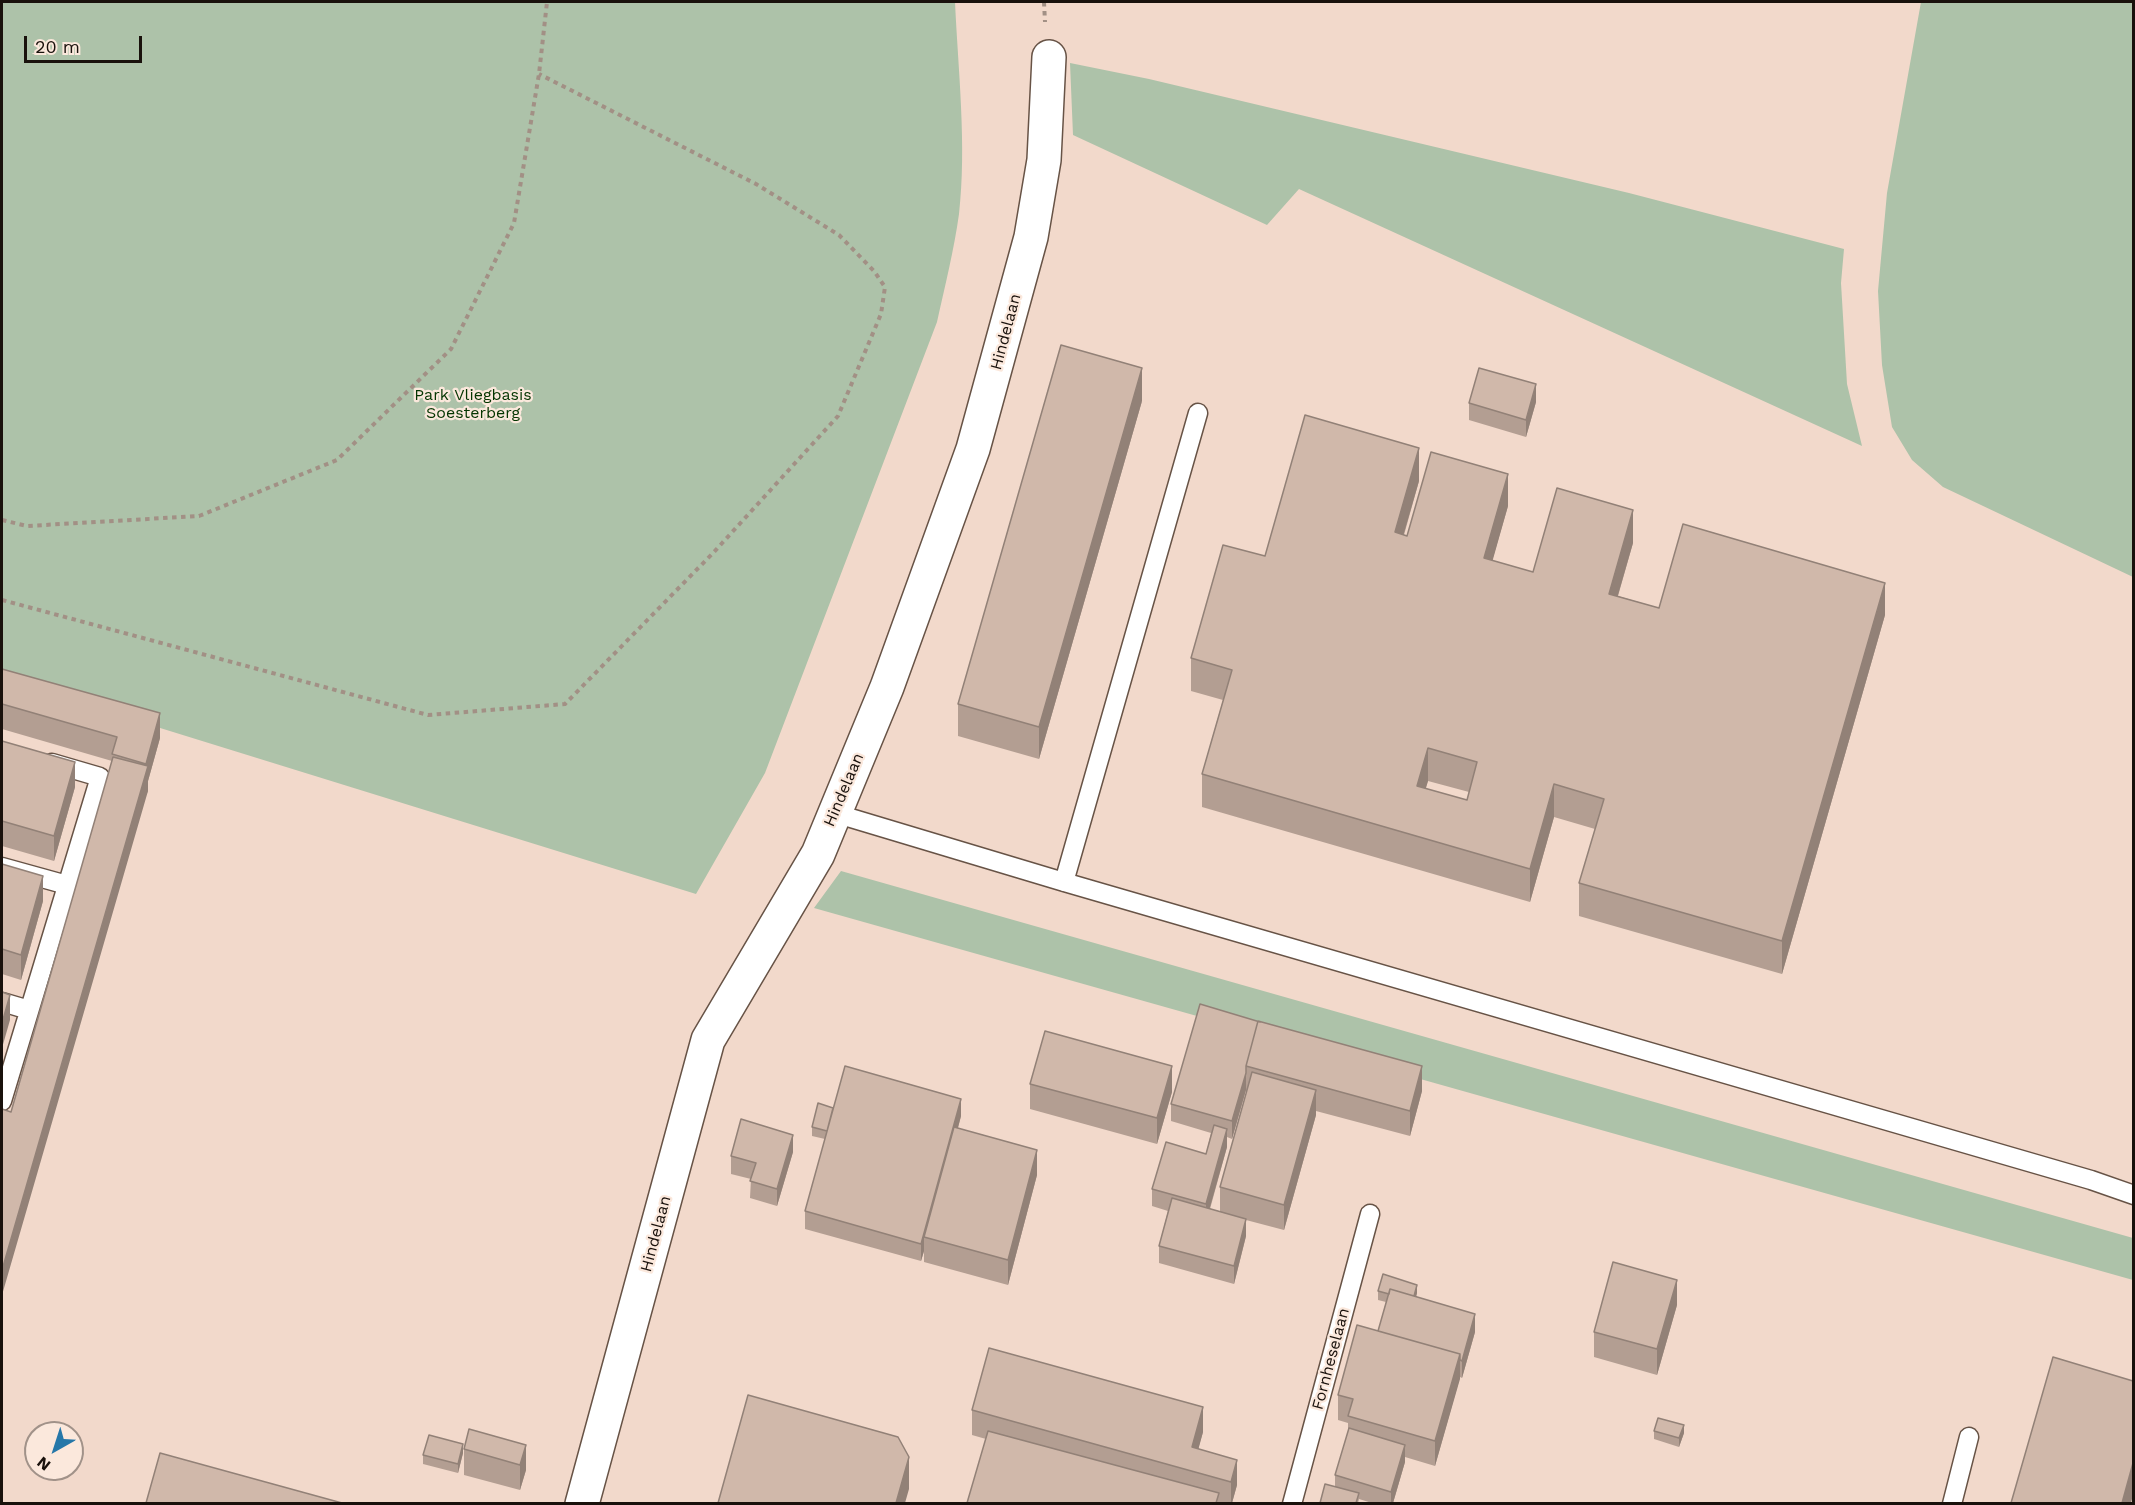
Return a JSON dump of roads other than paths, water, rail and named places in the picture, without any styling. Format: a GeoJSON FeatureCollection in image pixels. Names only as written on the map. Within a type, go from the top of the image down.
{"type":"FeatureCollection","features":[{"type":"Feature","properties":{"kind":"street","name":"Hindelaan"},"geometry":{"type":"LineString","coordinates":[[582,1503],[708,1040],[818,854],[887,687],[973,449],[1031,237],[1044,160],[1049,57]]}},
{"type":"Feature","properties":{"kind":"lane"},"geometry":{"type":"LineString","coordinates":[[1064,882],[1198,413]]}},
{"type":"Feature","properties":{"kind":"lane"},"geometry":{"type":"LineString","coordinates":[[2,1101],[100,777],[34,758]]}},
{"type":"Feature","properties":{"kind":"lane"},"geometry":{"type":"LineString","coordinates":[[834,813],[2091,1180],[2133,1195]]}},
{"type":"Feature","properties":{"kind":"lane"},"geometry":{"type":"LineString","coordinates":[[2,867],[67,885]]}},
{"type":"Feature","properties":{"kind":"lane"},"geometry":{"type":"LineString","coordinates":[[2,1002],[29,1010]]}},
{"type":"Feature","properties":{"kind":"lane","name":"Fornheselaan"},"geometry":{"type":"LineString","coordinates":[[1292,1503],[1370,1214]]}},
{"type":"Feature","properties":{"kind":"lane"},"geometry":{"type":"LineString","coordinates":[[1952,1503],[1969,1437]]}},
{"type":"Feature","properties":{"kind":"park label","name":"Park Vliegbasis Soesterberg"},"geometry":{"type":"Point","coordinates":[473,404]}}]}
